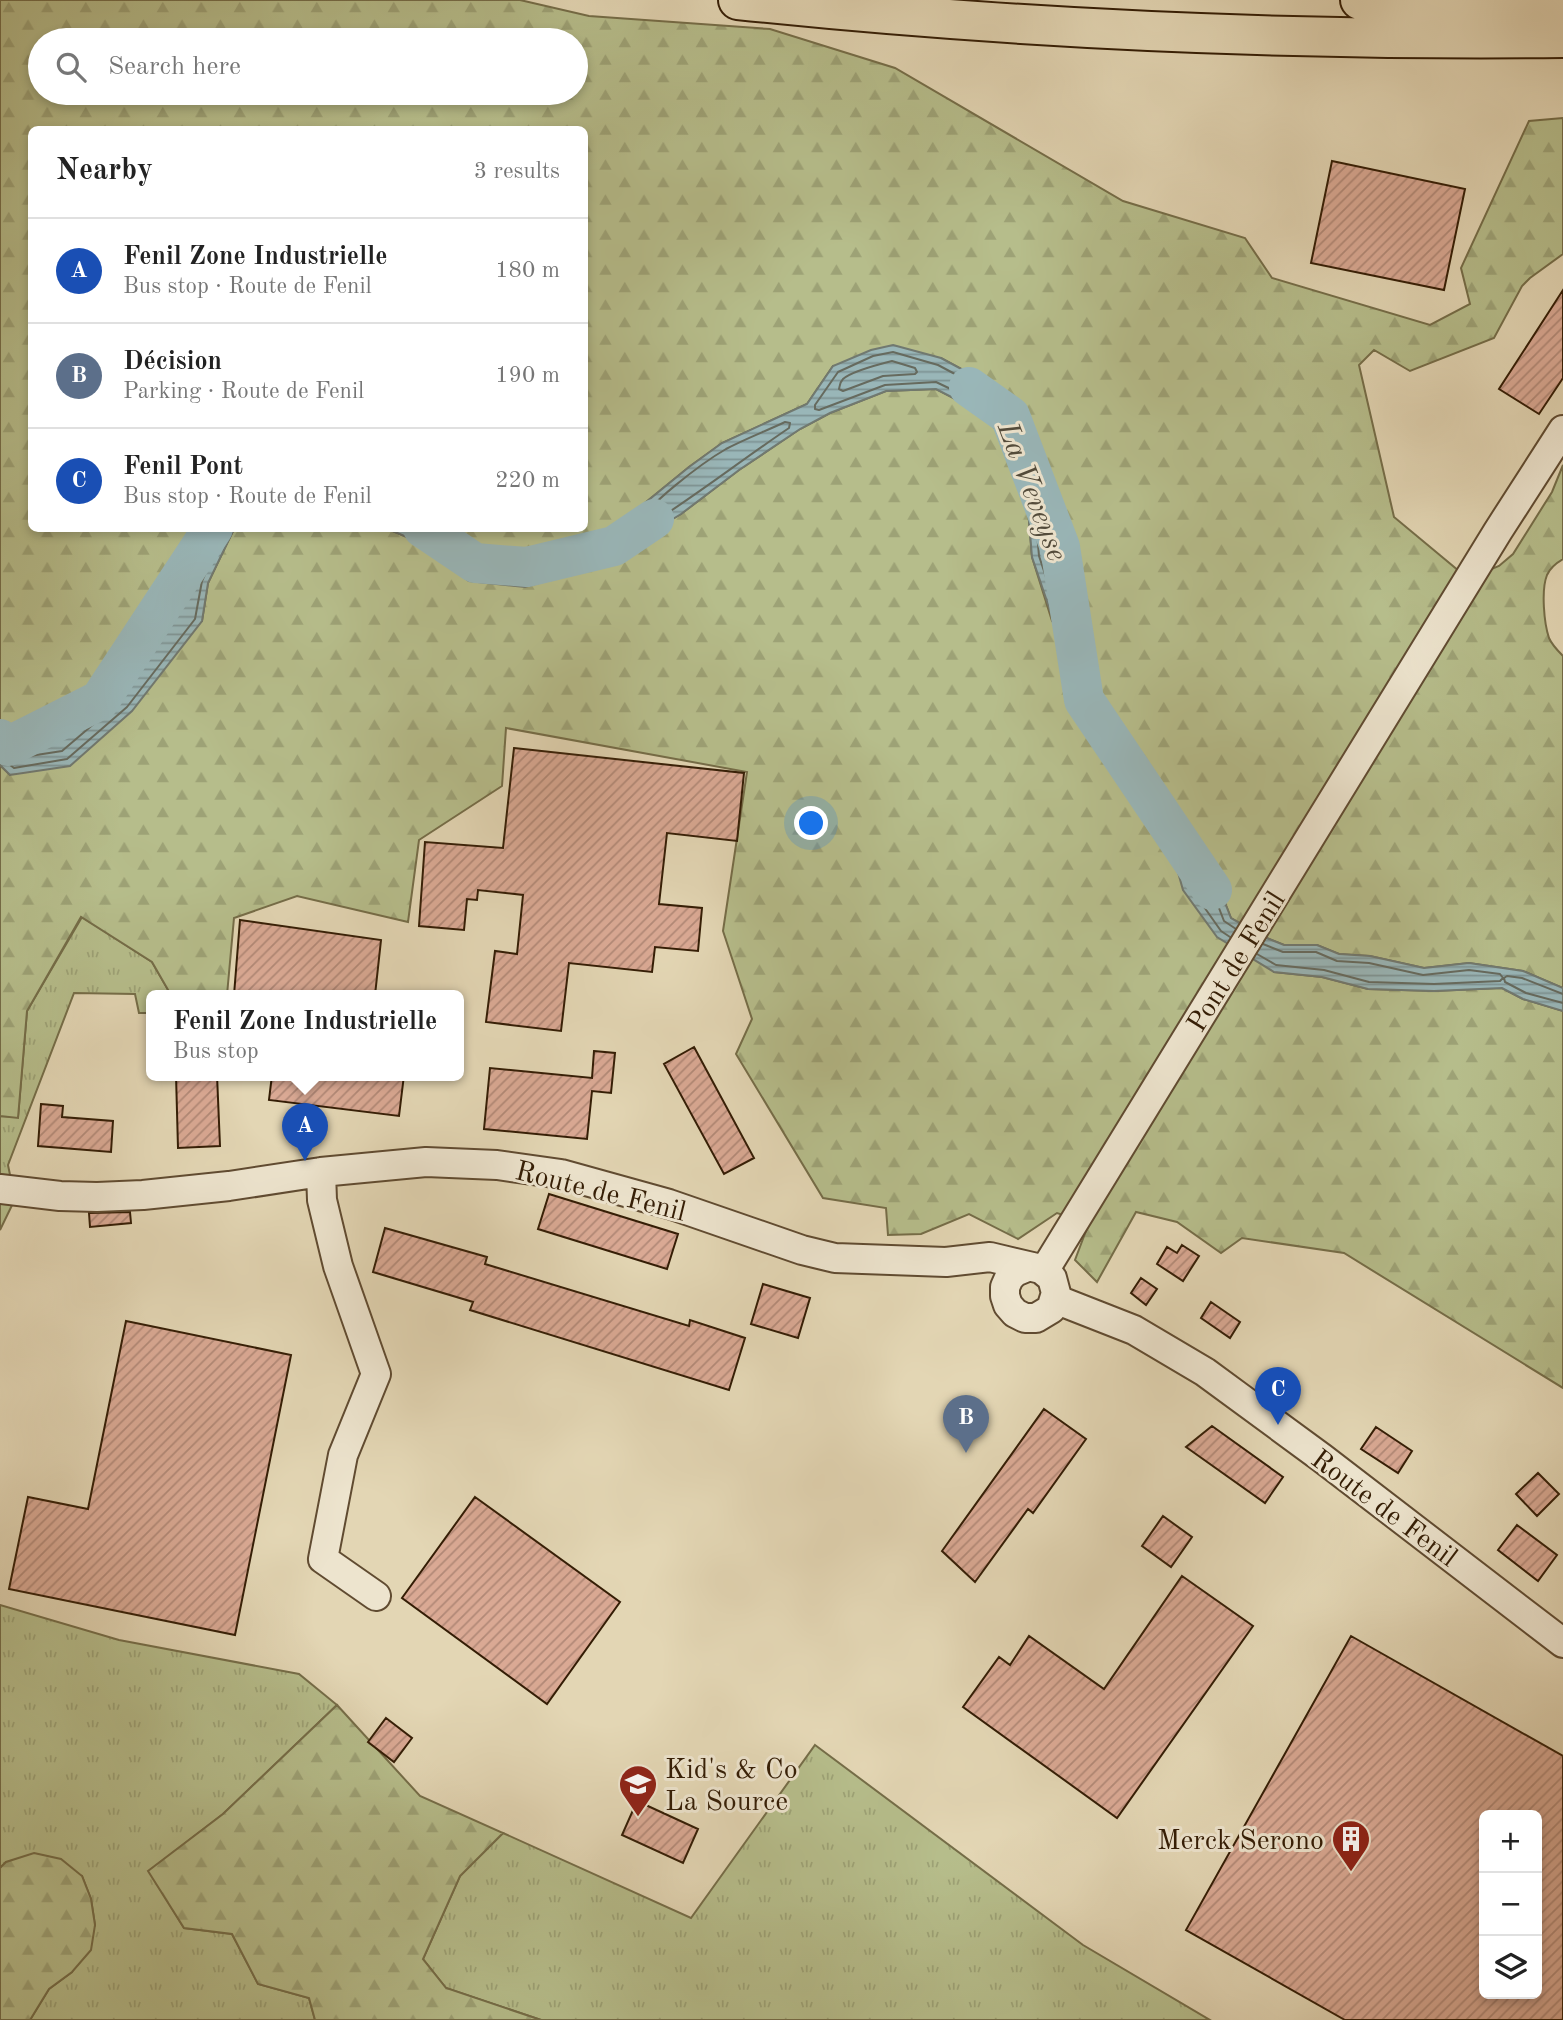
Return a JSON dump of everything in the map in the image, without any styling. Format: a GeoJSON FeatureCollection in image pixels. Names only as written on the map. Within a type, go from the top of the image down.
{"type":"FeatureCollection","features":[{"type":"Feature","properties":{"kind":"highway"},"geometry":{"type":"LineString","coordinates":[[738,0],[882,14],[1132,31],[1375,38],[1563,38]]}},
{"type":"Feature","properties":{"kind":"highway"},"geometry":{"type":"LineString","coordinates":[[1360,0],[1563,0]]}},
{"type":"Feature","properties":{"kind":"street","name":"Pont de Fenil"},"geometry":{"type":"LineString","coordinates":[[1036,1269],[1069,1231],[1498,531],[1563,430]]}},
{"type":"Feature","properties":{"kind":"street","name":"Route de Fenil"},"geometry":{"type":"LineString","coordinates":[[0,1189],[97,1198],[229,1186],[321,1172],[426,1162],[498,1165],[561,1174],[669,1204],[802,1250],[835,1258],[946,1262],[990,1257],[1036,1269]]}},
{"type":"Feature","properties":{"kind":"street"},"geometry":{"type":"LineString","coordinates":[[321,1172],[322,1200],[338,1266],[376,1374],[344,1455],[323,1559],[376,1596]]}},
{"type":"Feature","properties":{"kind":"street","name":"Route de Fenil"},"geometry":{"type":"LineString","coordinates":[[946,1262],[977,1272],[1005,1296]]}},
{"type":"Feature","properties":{"kind":"street"},"geometry":{"type":"LineString","coordinates":[[1019,1269],[1036,1269],[1054,1283],[1055,1298],[1046,1313],[1031,1318],[1015,1313],[1008,1305],[1005,1287],[1019,1269]]}},
{"type":"Feature","properties":{"kind":"street","name":"Route de Fenil"},"geometry":{"type":"LineString","coordinates":[[1055,1298],[1134,1330],[1205,1373],[1278,1425],[1563,1643]]}},
{"type":"Feature","properties":{"kind":"green space"},"geometry":{"type":"Polygon","coordinates":[[[0,0],[520,0],[589,16],[770,29],[895,68],[1123,201],[1245,238],[1272,278],[1430,325],[1470,304],[1461,268],[1529,121],[1563,118],[1563,254],[1522,286],[1494,338],[1410,371],[1374,350],[1359,365],[1394,517],[1459,571],[1482,573],[1499,566],[1513,554],[1552,492],[1563,465],[1563,559],[1548,572],[1544,598],[1549,638],[1563,656],[1563,988],[1523,971],[1469,963],[1424,968],[1370,956],[1339,954],[1317,945],[1284,945],[1231,918],[1211,867],[1172,852],[1274,972],[1322,977],[1368,989],[1434,991],[1502,988],[1523,999],[1563,1011],[1563,1388],[1344,1253],[1242,1238],[1221,1253],[1177,1222],[1136,1212],[1097,1282],[1075,1260],[1089,1223],[1057,1213],[1018,1239],[969,1214],[921,1234],[888,1235],[886,1208],[823,1198],[736,1054],[752,1019],[723,931],[747,772],[506,728],[502,786],[419,840],[408,922],[297,896],[234,918],[227,990],[168,990],[152,962],[81,917],[27,1011],[18,1118],[0,1116],[0,765],[10,775],[202,621],[208,583],[233,532],[395,532],[414,540],[469,581],[577,572],[681,514],[739,470],[800,429],[830,413],[886,391],[936,389],[975,409],[1005,438],[1027,497],[1032,557],[1052,621],[1088,608],[1060,547],[1010,416],[991,385],[941,358],[833,366],[807,404],[722,443],[645,503],[614,546],[527,567],[468,553],[438,532],[588,532],[588,126],[28,126],[28,532],[211,532],[190,564],[157,629],[123,676],[67,710],[31,724],[0,727],[0,0]]]}},
{"type":"Feature","properties":{"kind":"green space"},"geometry":{"type":"Polygon","coordinates":[[[82,917],[152,962],[168,990],[146,990],[146,1013],[139,1013],[135,994],[74,993],[8,1165],[15,1199],[0,1230],[0,1116],[18,1117],[27,1011],[82,917]]]}},
{"type":"Feature","properties":{"kind":"green space"},"geometry":{"type":"Polygon","coordinates":[[[0,1605],[119,1640],[299,1674],[337,1705],[223,1814],[149,1871],[184,1928],[232,1934],[258,1984],[309,1998],[315,2020],[30,2020],[49,1989],[72,1972],[95,1925],[91,1899],[82,1876],[6,1862],[0,1868],[0,1605]]]}},
{"type":"Feature","properties":{"kind":"green space"},"geometry":{"type":"Polygon","coordinates":[[[337,1705],[420,1796],[503,1833],[460,1876],[423,1959],[446,1988],[541,2020],[315,2020],[309,1998],[258,1984],[232,1934],[184,1928],[148,1871],[223,1814],[337,1705]]]}},
{"type":"Feature","properties":{"kind":"green space"},"geometry":{"type":"Polygon","coordinates":[[[815,1745],[1083,1945],[1210,2020],[541,2020],[446,1988],[423,1959],[460,1876],[503,1833],[691,1918],[815,1745]]]}},
{"type":"Feature","properties":{"kind":"green space"},"geometry":{"type":"Polygon","coordinates":[[[34,1853],[61,1859],[82,1876],[91,1899],[95,1925],[91,1950],[72,1972],[49,1989],[30,2020],[0,2020],[0,1868],[6,1862],[34,1853]]]}},
{"type":"Feature","properties":{"kind":"water"},"geometry":{"type":"Polygon","coordinates":[[[893,345],[941,358],[991,385],[1010,416],[1060,547],[1088,608],[1093,662],[1088,689],[1077,690],[1032,557],[1027,497],[1005,438],[975,409],[936,389],[886,391],[830,413],[800,429],[681,514],[642,538],[577,572],[525,587],[469,581],[414,540],[395,532],[438,532],[468,553],[527,567],[614,546],[645,503],[689,467],[722,443],[807,404],[833,366],[871,350],[893,345]]]}},
{"type":"Feature","properties":{"kind":"water"},"geometry":{"type":"Polygon","coordinates":[[[211,532],[233,532],[208,583],[202,621],[132,711],[70,766],[10,775],[0,765],[0,727],[31,724],[67,710],[123,676],[157,629],[190,564],[211,532]]]}},
{"type":"Feature","properties":{"kind":"water"},"geometry":{"type":"Polygon","coordinates":[[[1185,843],[1211,867],[1231,918],[1264,937],[1284,945],[1317,945],[1339,954],[1370,956],[1424,968],[1469,963],[1523,971],[1563,988],[1563,1011],[1523,999],[1502,988],[1434,991],[1368,989],[1322,977],[1274,972],[1217,937],[1183,890],[1172,851],[1185,843]]]}},
{"type":"Feature","properties":{"kind":"building"},"geometry":{"type":"Polygon","coordinates":[[[1332,161],[1465,189],[1444,290],[1311,263],[1332,161]]]}},
{"type":"Feature","properties":{"kind":"building"},"geometry":{"type":"Polygon","coordinates":[[[1563,290],[1563,378],[1539,414],[1499,389],[1563,290]]]}},
{"type":"Feature","properties":{"kind":"building"},"geometry":{"type":"Polygon","coordinates":[[[514,748],[744,773],[737,841],[667,833],[659,904],[702,908],[698,951],[655,947],[652,972],[569,963],[561,1031],[486,1022],[495,951],[517,954],[523,895],[478,890],[477,900],[467,899],[464,930],[419,926],[425,842],[503,848],[514,748]]]}},
{"type":"Feature","properties":{"kind":"building"},"geometry":{"type":"Polygon","coordinates":[[[240,920],[381,940],[376,990],[234,990],[240,920]]]}},
{"type":"Feature","properties":{"kind":"building"},"geometry":{"type":"Polygon","coordinates":[[[694,1047],[754,1158],[724,1174],[664,1064],[694,1047]]]}},
{"type":"Feature","properties":{"kind":"building"},"geometry":{"type":"Polygon","coordinates":[[[594,1051],[615,1053],[611,1093],[592,1091],[587,1139],[484,1129],[490,1068],[592,1078],[594,1051]]]}},
{"type":"Feature","properties":{"kind":"building"},"geometry":{"type":"Polygon","coordinates":[[[176,1081],[217,1081],[220,1146],[178,1148],[176,1081]]]}},
{"type":"Feature","properties":{"kind":"building"},"geometry":{"type":"Polygon","coordinates":[[[271,1081],[403,1081],[399,1116],[269,1100],[271,1081]]]}},
{"type":"Feature","properties":{"kind":"building"},"geometry":{"type":"Polygon","coordinates":[[[41,1104],[63,1106],[62,1117],[113,1121],[111,1152],[38,1146],[41,1104]]]}},
{"type":"Feature","properties":{"kind":"building"},"geometry":{"type":"Polygon","coordinates":[[[549,1194],[678,1234],[667,1269],[538,1229],[549,1194]]]}},
{"type":"Feature","properties":{"kind":"building"},"geometry":{"type":"Polygon","coordinates":[[[130,1212],[131,1223],[90,1227],[89,1213],[130,1212]]]}},
{"type":"Feature","properties":{"kind":"building"},"geometry":{"type":"Polygon","coordinates":[[[385,1228],[487,1257],[485,1264],[689,1326],[690,1320],[745,1338],[729,1390],[470,1310],[473,1302],[373,1272],[385,1228]]]}},
{"type":"Feature","properties":{"kind":"building"},"geometry":{"type":"Polygon","coordinates":[[[1182,1245],[1199,1256],[1183,1281],[1157,1264],[1167,1247],[1177,1253],[1182,1245]]]}},
{"type":"Feature","properties":{"kind":"building"},"geometry":{"type":"Polygon","coordinates":[[[1141,1278],[1157,1289],[1146,1305],[1131,1293],[1141,1278]]]}},
{"type":"Feature","properties":{"kind":"building"},"geometry":{"type":"Polygon","coordinates":[[[763,1284],[810,1298],[798,1338],[751,1324],[763,1284]]]}},
{"type":"Feature","properties":{"kind":"building"},"geometry":{"type":"Polygon","coordinates":[[[1211,1302],[1240,1322],[1230,1338],[1201,1318],[1211,1302]]]}},
{"type":"Feature","properties":{"kind":"building"},"geometry":{"type":"Polygon","coordinates":[[[126,1321],[291,1355],[235,1635],[9,1589],[28,1497],[88,1509],[126,1321]]]}},
{"type":"Feature","properties":{"kind":"building"},"geometry":{"type":"Polygon","coordinates":[[[1044,1409],[1086,1439],[1033,1513],[1028,1509],[975,1582],[942,1551],[1044,1409]]]}},
{"type":"Feature","properties":{"kind":"building"},"geometry":{"type":"Polygon","coordinates":[[[1212,1426],[1283,1477],[1265,1503],[1186,1447],[1212,1426]]]}},
{"type":"Feature","properties":{"kind":"building"},"geometry":{"type":"Polygon","coordinates":[[[1376,1427],[1412,1451],[1398,1473],[1361,1449],[1376,1427]]]}},
{"type":"Feature","properties":{"kind":"building"},"geometry":{"type":"Polygon","coordinates":[[[1538,1473],[1559,1494],[1537,1516],[1516,1494],[1538,1473]]]}},
{"type":"Feature","properties":{"kind":"building"},"geometry":{"type":"Polygon","coordinates":[[[475,1497],[620,1602],[547,1704],[402,1598],[475,1497]]]}},
{"type":"Feature","properties":{"kind":"building"},"geometry":{"type":"Polygon","coordinates":[[[1163,1516],[1192,1537],[1171,1567],[1142,1546],[1163,1516]]]}},
{"type":"Feature","properties":{"kind":"building"},"geometry":{"type":"Polygon","coordinates":[[[1517,1525],[1557,1555],[1538,1581],[1498,1550],[1517,1525]]]}},
{"type":"Feature","properties":{"kind":"building"},"geometry":{"type":"Polygon","coordinates":[[[1182,1576],[1253,1626],[1117,1818],[963,1707],[999,1657],[1010,1665],[1029,1636],[1104,1689],[1182,1576]]]}},
{"type":"Feature","properties":{"kind":"building","name":"Merck Serono"},"geometry":{"type":"Polygon","coordinates":[[[1351,1636],[1563,1756],[1563,2020],[1345,2020],[1186,1930],[1351,1636]]]}},
{"type":"Feature","properties":{"kind":"building"},"geometry":{"type":"Polygon","coordinates":[[[386,1718],[412,1738],[394,1762],[368,1742],[386,1718]]]}},
{"type":"Feature","properties":{"kind":"building"},"geometry":{"type":"Polygon","coordinates":[[[637,1801],[698,1829],[683,1863],[622,1835],[637,1801]]]}},
{"type":"Feature","properties":{"kind":"waterway","name":"La Veveyse"},"geometry":{"type":"LineString","coordinates":[[969,387],[1010,416],[1060,547],[1084,700],[1212,890]]}},
{"type":"Feature","properties":{"kind":"waterway","name":"La Veveyse"},"geometry":{"type":"LineString","coordinates":[[429,532],[475,563],[527,567],[614,546],[654,519]]}},
{"type":"Feature","properties":{"kind":"waterway","name":"La Veveyse"},"geometry":{"type":"LineString","coordinates":[[0,739],[9,746],[100,700],[210,532]]}},
{"type":"Feature","properties":{"kind":"place","name":"Fenil Zone Industrielle"},"geometry":{"type":"Point","coordinates":[305,1161]}},
{"type":"Feature","properties":{"kind":"place","name":"Fenil Pont"},"geometry":{"type":"Point","coordinates":[1278,1425]}},
{"type":"Feature","properties":{"kind":"place","name":"Décision"},"geometry":{"type":"Point","coordinates":[966,1453]}},
{"type":"Feature","properties":{"kind":"place","name":"Kid's & Co La Source"},"geometry":{"type":"Point","coordinates":[638,1818]}},
{"type":"Feature","properties":{"kind":"place","name":"Merck Serono"},"geometry":{"type":"Point","coordinates":[1351,1873]}}]}
